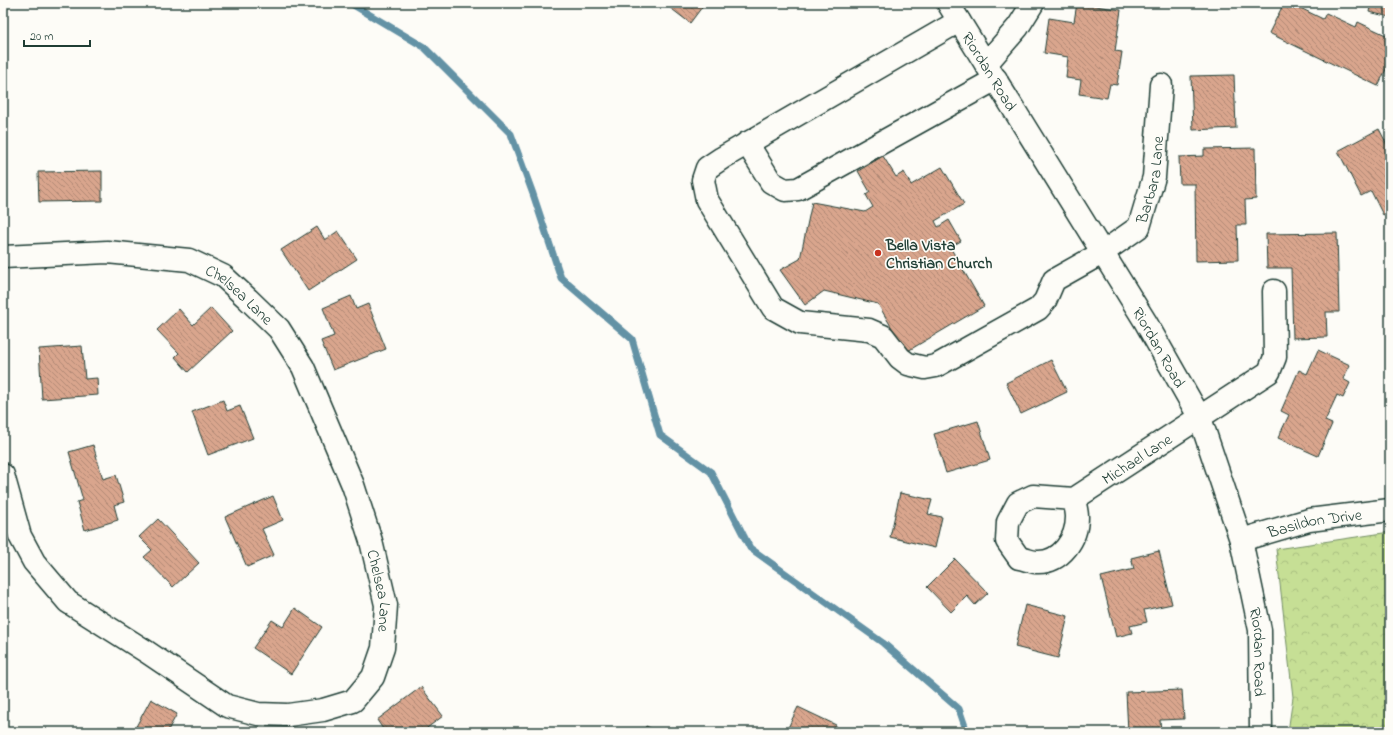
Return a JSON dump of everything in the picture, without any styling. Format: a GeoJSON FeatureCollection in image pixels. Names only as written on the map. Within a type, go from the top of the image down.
{"type":"FeatureCollection","features":[{"type":"Feature","properties":{"kind":"street"},"geometry":{"type":"LineString","coordinates":[[747,143],[771,182],[785,190],[798,189],[991,72],[1033,3]]}},
{"type":"Feature","properties":{"kind":"street","name":"Riordan Road"},"geometry":{"type":"LineString","coordinates":[[953,12],[1145,321],[1200,418],[1241,540],[1260,630],[1261,732]]}},
{"type":"Feature","properties":{"kind":"street","name":"Barbara Lane"},"geometry":{"type":"LineString","coordinates":[[953,12],[707,168],[703,180],[707,200],[773,308],[800,322],[869,330],[883,336],[900,358],[908,364],[925,368],[936,366],[1038,309],[1044,301],[1054,280],[1102,253],[1139,227],[1154,177],[1161,85]]}},
{"type":"Feature","properties":{"kind":"street","name":"Chelsea Lane"},"geometry":{"type":"LineString","coordinates":[[3,257],[107,252],[189,260],[223,276],[279,329],[303,367],[353,486],[371,540],[386,605],[383,648],[373,677],[353,701],[323,710],[288,715],[258,714],[227,706],[147,652],[68,602],[34,562],[20,536],[3,475]]}},
{"type":"Feature","properties":{"kind":"street","name":"Michael Lane"},"geometry":{"type":"LineString","coordinates":[[1074,499],[1269,372],[1275,357],[1274,291]]}},
{"type":"Feature","properties":{"kind":"street","name":"Basildon Drive"},"geometry":{"type":"LineString","coordinates":[[1241,540],[1308,520],[1390,510]]}},
{"type":"Feature","properties":{"kind":"green space"},"geometry":{"type":"Polygon","coordinates":[[[1390,532],[1390,732],[1288,732],[1293,697],[1276,549],[1390,532]]]}},
{"type":"Feature","properties":{"kind":"building"},"geometry":{"type":"Polygon","coordinates":[[[664,3],[705,3],[690,23],[664,3]]]}},
{"type":"Feature","properties":{"kind":"building"},"geometry":{"type":"Polygon","coordinates":[[[1077,3],[1121,10],[1115,51],[1122,52],[1117,85],[1110,84],[1107,98],[1079,94],[1081,80],[1066,78],[1068,57],[1044,53],[1049,18],[1074,22],[1077,3]]]}},
{"type":"Feature","properties":{"kind":"building"},"geometry":{"type":"Polygon","coordinates":[[[1284,3],[1290,3],[1323,19],[1326,13],[1356,27],[1358,22],[1390,37],[1390,61],[1378,86],[1269,33],[1284,3]]]}},
{"type":"Feature","properties":{"kind":"building"},"geometry":{"type":"Polygon","coordinates":[[[1371,3],[1390,3],[1390,17],[1369,12],[1371,3]]]}},
{"type":"Feature","properties":{"kind":"building"},"geometry":{"type":"Polygon","coordinates":[[[1234,75],[1236,128],[1193,130],[1191,76],[1234,75]]]}},
{"type":"Feature","properties":{"kind":"building"},"geometry":{"type":"Polygon","coordinates":[[[1379,129],[1390,150],[1390,211],[1383,215],[1371,191],[1361,196],[1338,151],[1379,129]]]}},
{"type":"Feature","properties":{"kind":"building"},"geometry":{"type":"Polygon","coordinates":[[[1255,148],[1256,199],[1245,200],[1246,225],[1237,225],[1238,260],[1196,261],[1195,184],[1180,184],[1179,157],[1204,156],[1204,149],[1255,148]]]}},
{"type":"Feature","properties":{"kind":"building","name":"Bella Vista Christian Church"},"geometry":{"type":"Polygon","coordinates":[[[883,156],[896,177],[904,172],[911,185],[942,167],[964,204],[935,221],[938,227],[949,220],[961,241],[950,247],[984,306],[906,352],[878,304],[824,291],[805,305],[780,270],[800,259],[812,202],[865,212],[873,207],[866,195],[870,192],[858,171],[883,156]]]}},
{"type":"Feature","properties":{"kind":"building"},"geometry":{"type":"Polygon","coordinates":[[[102,171],[102,201],[39,202],[38,172],[102,171]]]}},
{"type":"Feature","properties":{"kind":"building"},"geometry":{"type":"Polygon","coordinates":[[[317,227],[325,240],[338,231],[357,259],[308,291],[281,250],[317,227]]]}},
{"type":"Feature","properties":{"kind":"building"},"geometry":{"type":"Polygon","coordinates":[[[1337,233],[1339,312],[1326,312],[1327,337],[1293,338],[1291,268],[1267,268],[1266,234],[1337,233]]]}},
{"type":"Feature","properties":{"kind":"building"},"geometry":{"type":"Polygon","coordinates":[[[351,296],[356,309],[368,304],[386,349],[333,370],[321,341],[334,336],[323,308],[351,296]]]}},
{"type":"Feature","properties":{"kind":"building"},"geometry":{"type":"Polygon","coordinates":[[[211,308],[232,331],[188,372],[175,357],[179,353],[157,330],[179,309],[193,325],[211,308]]]}},
{"type":"Feature","properties":{"kind":"building"},"geometry":{"type":"Polygon","coordinates":[[[82,346],[85,379],[97,378],[98,395],[42,399],[39,349],[82,346]]]}},
{"type":"Feature","properties":{"kind":"building"},"geometry":{"type":"Polygon","coordinates":[[[1318,350],[1350,365],[1343,379],[1350,383],[1343,398],[1337,395],[1325,421],[1332,424],[1318,456],[1278,438],[1289,415],[1281,411],[1299,370],[1307,374],[1318,350]]]}},
{"type":"Feature","properties":{"kind":"building"},"geometry":{"type":"Polygon","coordinates":[[[1051,360],[1067,392],[1021,414],[1006,383],[1051,360]]]}},
{"type":"Feature","properties":{"kind":"building"},"geometry":{"type":"Polygon","coordinates":[[[223,400],[227,411],[240,406],[253,438],[208,455],[192,412],[223,400]]]}},
{"type":"Feature","properties":{"kind":"building"},"geometry":{"type":"Polygon","coordinates":[[[978,421],[990,460],[946,473],[934,434],[978,421]]]}},
{"type":"Feature","properties":{"kind":"building"},"geometry":{"type":"Polygon","coordinates":[[[93,445],[103,479],[116,475],[124,502],[114,505],[118,520],[85,530],[77,502],[83,500],[69,452],[93,445]]]}},
{"type":"Feature","properties":{"kind":"building"},"geometry":{"type":"Polygon","coordinates":[[[900,493],[932,500],[928,514],[942,517],[935,548],[890,537],[900,493]]]}},
{"type":"Feature","properties":{"kind":"building"},"geometry":{"type":"Polygon","coordinates":[[[273,496],[283,520],[262,529],[274,555],[247,567],[225,517],[273,496]]]}},
{"type":"Feature","properties":{"kind":"building"},"geometry":{"type":"Polygon","coordinates":[[[158,519],[199,563],[173,587],[144,557],[152,550],[139,537],[158,519]]]}},
{"type":"Feature","properties":{"kind":"building"},"geometry":{"type":"Polygon","coordinates":[[[1159,551],[1172,604],[1144,610],[1147,622],[1130,626],[1132,633],[1116,637],[1101,577],[1134,569],[1131,558],[1159,551]]]}},
{"type":"Feature","properties":{"kind":"building"},"geometry":{"type":"Polygon","coordinates":[[[955,559],[988,593],[975,605],[967,596],[951,612],[927,587],[955,559]]]}},
{"type":"Feature","properties":{"kind":"building"},"geometry":{"type":"Polygon","coordinates":[[[1025,605],[1068,616],[1058,658],[1015,647],[1025,605]]]}},
{"type":"Feature","properties":{"kind":"building"},"geometry":{"type":"Polygon","coordinates":[[[295,608],[322,627],[291,674],[253,648],[272,620],[283,627],[295,608]]]}},
{"type":"Feature","properties":{"kind":"building"},"geometry":{"type":"Polygon","coordinates":[[[421,687],[443,716],[427,728],[430,732],[385,732],[377,720],[421,687]]]}},
{"type":"Feature","properties":{"kind":"building"},"geometry":{"type":"Polygon","coordinates":[[[1182,690],[1184,719],[1160,720],[1161,732],[1128,732],[1126,692],[1182,690]]]}},
{"type":"Feature","properties":{"kind":"building"},"geometry":{"type":"Polygon","coordinates":[[[151,699],[177,714],[167,732],[133,732],[151,699]]]}},
{"type":"Feature","properties":{"kind":"building"},"geometry":{"type":"Polygon","coordinates":[[[798,707],[836,725],[833,732],[786,732],[798,707]]]}},
{"type":"Feature","properties":{"kind":"building"},"geometry":{"type":"Polygon","coordinates":[[[646,726],[659,732],[644,732],[646,726]]]}},
{"type":"Feature","properties":{"kind":"waterway"},"geometry":{"type":"LineString","coordinates":[[350,3],[424,47],[511,134],[561,278],[632,339],[660,435],[711,472],[750,548],[883,643],[959,709],[967,732]]}},
{"type":"Feature","properties":{"kind":"place","name":"Bella Vista Christian Church"},"geometry":{"type":"Point","coordinates":[878,253]}}]}
